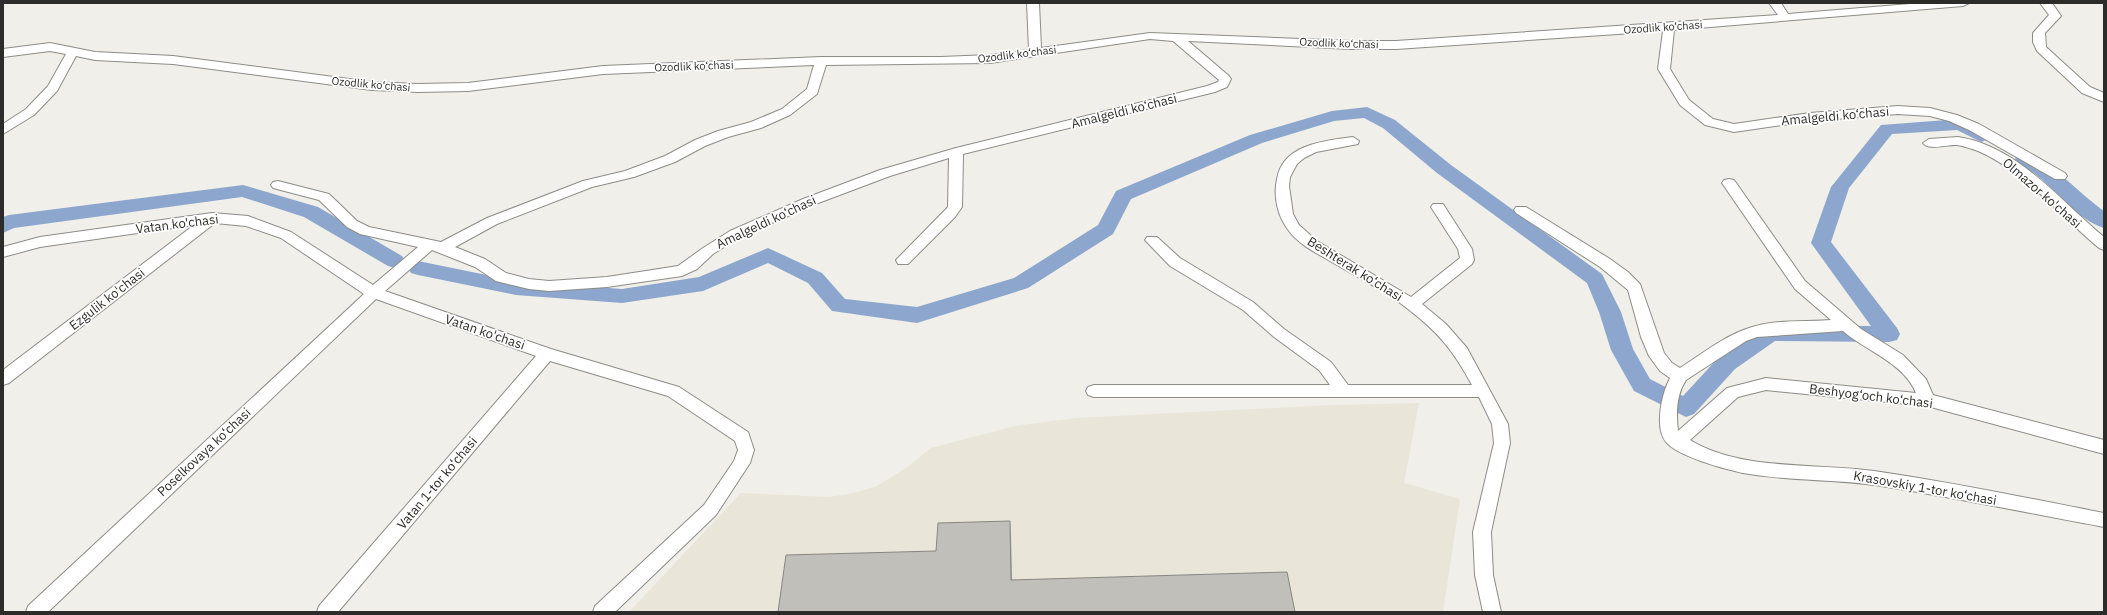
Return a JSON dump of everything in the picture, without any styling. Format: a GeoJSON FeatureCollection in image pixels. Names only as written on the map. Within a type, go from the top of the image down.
{"type":"FeatureCollection","features":[{"type":"Feature","properties":{"kind":"street"},"geometry":{"type":"LineString","coordinates":[[1034,3],[1035,53]]}},
{"type":"Feature","properties":{"kind":"street"},"geometry":{"type":"LineString","coordinates":[[1775,3],[1785,18]]}},
{"type":"Feature","properties":{"kind":"street","name":"Ozodlik ko‘chasi"},"geometry":{"type":"LineString","coordinates":[[3,53],[50,47],[72,53],[95,56],[173,60],[372,86],[416,88],[468,87],[603,70],[821,61],[941,61],[990,59],[1150,36],[1351,45],[1396,45],[1669,27],[1963,3]]}},
{"type":"Feature","properties":{"kind":"street"},"geometry":{"type":"LineString","coordinates":[[2046,3],[2055,16],[2038,34],[2037,40],[2041,48],[2086,90],[2104,98]]}},
{"type":"Feature","properties":{"kind":"street","name":"Amalgeldi ko‘chasi"},"geometry":{"type":"LineString","coordinates":[[1669,27],[1664,69],[1684,102],[1709,122],[1734,128],[1810,116],[1898,110],[1930,112],[1953,118],[1974,127],[2060,176]]}},
{"type":"Feature","properties":{"kind":"street","name":"Amalgeldi ko‘chasi"},"geometry":{"type":"LineString","coordinates":[[278,185],[324,197],[352,224],[365,231],[436,246],[480,263],[501,277],[529,284],[566,285],[671,274],[682,271],[692,265],[722,240],[773,217],[885,173],[956,152],[1211,89],[1223,84],[1225,79],[1212,66],[1176,37]]}},
{"type":"Feature","properties":{"kind":"street"},"geometry":{"type":"LineString","coordinates":[[3,130],[30,112],[53,88],[72,53]]}},
{"type":"Feature","properties":{"kind":"street"},"geometry":{"type":"LineString","coordinates":[[436,246],[492,221],[588,184],[628,174],[670,159],[700,143],[723,134],[756,125],[786,112],[813,90],[821,61]]}},
{"type":"Feature","properties":{"kind":"street","name":"Beshterak ko‘chasi"},"geometry":{"type":"LineString","coordinates":[[1352,141],[1319,147],[1297,156],[1284,170],[1282,184],[1283,202],[1290,222],[1298,232],[1312,244],[1412,304],[1441,328],[1462,352],[1482,391],[1493,408],[1500,424],[1502,443],[1482,532],[1484,575],[1492,612]]}},
{"type":"Feature","properties":{"kind":"street","name":"Olmazor ko'chasi"},"geometry":{"type":"LineString","coordinates":[[1929,143],[1960,142],[1999,156],[2024,174],[2085,230],[2104,244]]}},
{"type":"Feature","properties":{"kind":"street"},"geometry":{"type":"LineString","coordinates":[[903,260],[950,214],[955,207],[956,152]]}},
{"type":"Feature","properties":{"kind":"street"},"geometry":{"type":"LineString","coordinates":[[1729,183],[1788,270],[1800,285],[1847,325],[1897,359],[1920,383],[1926,400]]}},
{"type":"Feature","properties":{"kind":"street","name":"Beshterak ko‘chasi"},"geometry":{"type":"LineString","coordinates":[[1412,304],[1467,260],[1466,249],[1438,207]]}},
{"type":"Feature","properties":{"kind":"street"},"geometry":{"type":"LineString","coordinates":[[1521,210],[1605,263],[1623,276],[1635,288],[1649,337],[1657,356],[1666,367],[1680,376]]}},
{"type":"Feature","properties":{"kind":"street","name":"Vatan ko'chasi"},"geometry":{"type":"LineString","coordinates":[[3,252],[40,242],[212,218],[248,221],[286,235],[374,293],[547,354],[673,392],[696,405],[742,437],[746,450],[742,463],[710,510],[602,612]]}},
{"type":"Feature","properties":{"kind":"street","name":"Ezgulik ko'chasi"},"geometry":{"type":"LineString","coordinates":[[3,379],[212,218]]}},
{"type":"Feature","properties":{"kind":"street"},"geometry":{"type":"LineString","coordinates":[[1152,240],[1175,262],[1248,306],[1279,333],[1325,366],[1344,391]]}},
{"type":"Feature","properties":{"kind":"street","name":"Poselkovaya ko‘chasi"},"geometry":{"type":"LineString","coordinates":[[34,612],[374,293],[436,246]]}},
{"type":"Feature","properties":{"kind":"street"},"geometry":{"type":"LineString","coordinates":[[1677,442],[1672,438],[1668,427],[1671,398],[1680,376],[1741,337],[1753,332],[1761,330],[1847,325]]}},
{"type":"Feature","properties":{"kind":"street","name":"Vatan 1-tor ko‘chasi"},"geometry":{"type":"LineString","coordinates":[[326,612],[547,354]]}},
{"type":"Feature","properties":{"kind":"street","name":"Beshyog‘och ko‘chasi"},"geometry":{"type":"LineString","coordinates":[[1677,442],[1733,392],[1766,384],[1926,400],[2104,447]]}},
{"type":"Feature","properties":{"kind":"street"},"geometry":{"type":"LineString","coordinates":[[1094,391],[1482,391]]}},
{"type":"Feature","properties":{"kind":"street","name":"Krasovskiy 1-tor ko‘chasi"},"geometry":{"type":"LineString","coordinates":[[1677,442],[1705,455],[1744,467],[1873,477],[2104,520]]}},
{"type":"Feature","properties":{"kind":"shaded area"},"geometry":{"type":"Polygon","coordinates":[[[1419,403],[1404,483],[1460,499],[1443,612],[629,612],[741,493],[829,497],[854,493],[877,486],[906,468],[931,448],[1015,426],[1076,418],[1334,405],[1419,403]]]}},
{"type":"Feature","properties":{"kind":"building"},"geometry":{"type":"Polygon","coordinates":[[[1010,521],[1011,580],[1287,572],[1295,612],[778,612],[786,555],[936,551],[938,523],[1010,521]]]}},
{"type":"Feature","properties":{"kind":"waterway"},"geometry":{"type":"LineString","coordinates":[[418,268],[516,288],[622,296],[703,284],[768,255],[815,278],[839,306],[917,315],[1021,283],[1106,229],[1123,195],[1256,139],[1332,116],[1367,112],[1389,124],[1444,169],[1595,279],[1610,312],[1622,350],[1642,385],[1686,408],[1727,363],[1771,333],[1889,334],[1821,243],[1840,187],[1887,129],[1960,124],[1981,136]]}},
{"type":"Feature","properties":{"kind":"waterway"},"geometry":{"type":"LineString","coordinates":[[2024,159],[2041,169],[2078,202],[2104,221]]}},
{"type":"Feature","properties":{"kind":"waterway"},"geometry":{"type":"LineString","coordinates":[[3,226],[9,222],[243,191],[311,212],[395,261]]}}]}
